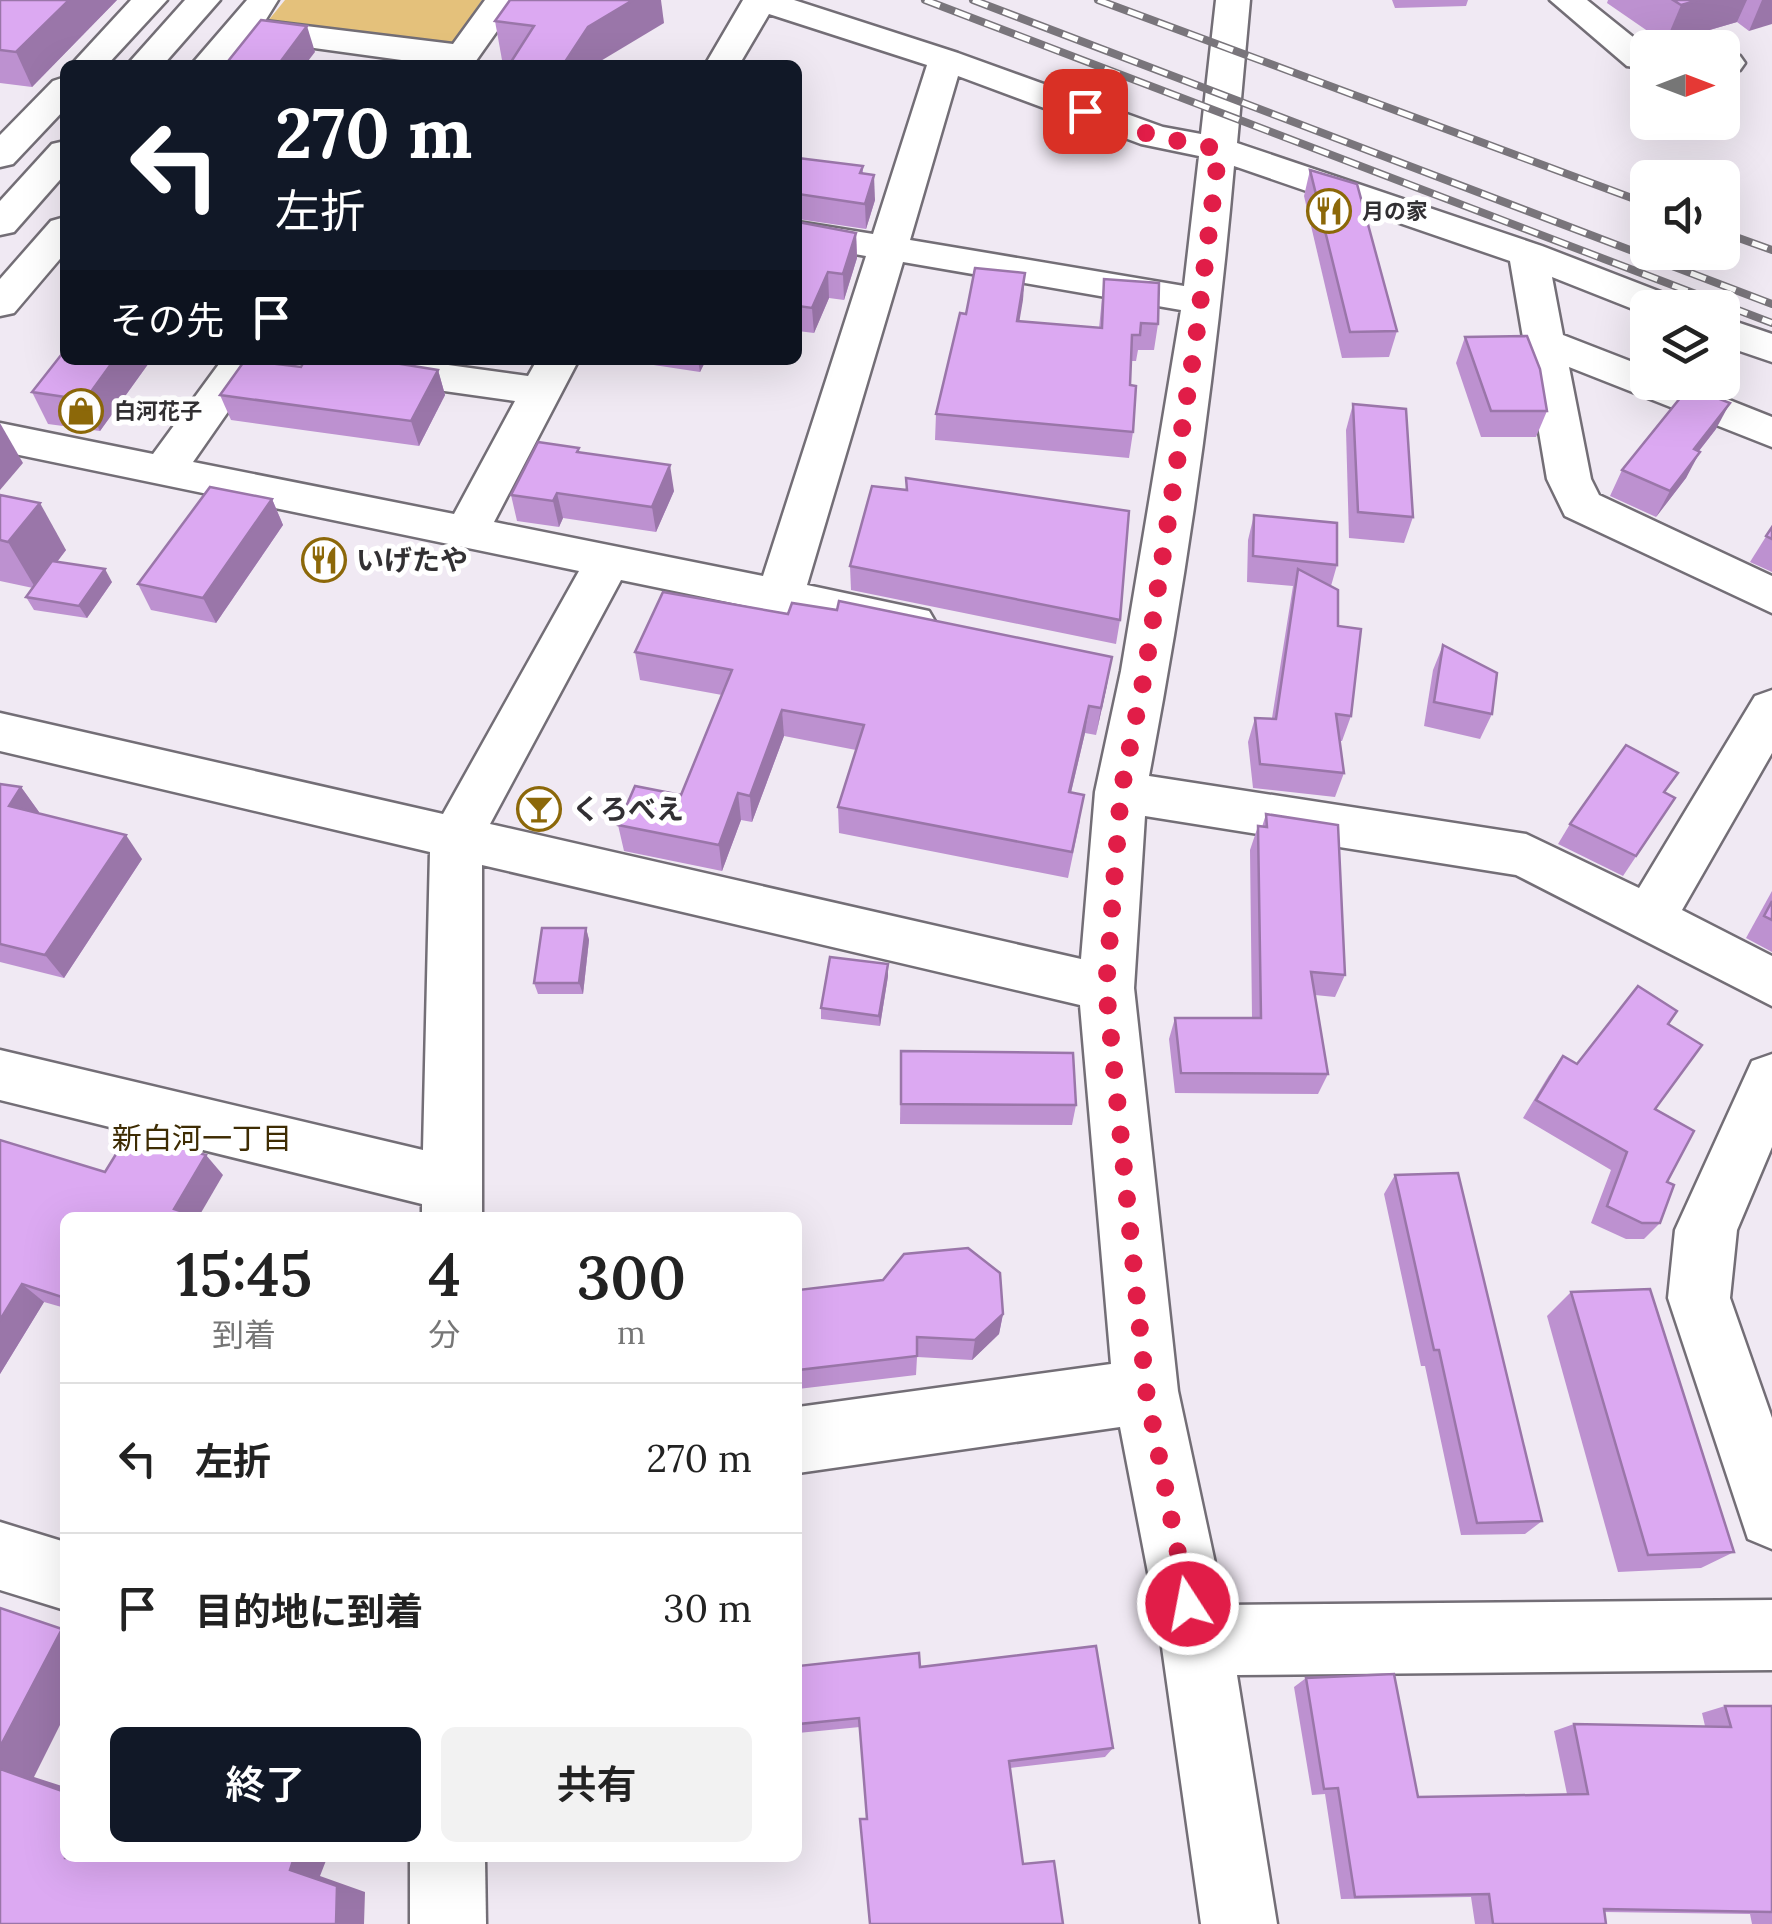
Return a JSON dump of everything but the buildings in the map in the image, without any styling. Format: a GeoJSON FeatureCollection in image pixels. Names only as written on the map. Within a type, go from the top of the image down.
{"type":"FeatureCollection","features":[{"type":"Feature","properties":{"kind":"street"},"geometry":{"type":"LineString","coordinates":[[93,60],[150,0]]}},
{"type":"Feature","properties":{"kind":"street"},"geometry":{"type":"LineString","coordinates":[[148,60],[202,0]]}},
{"type":"Feature","properties":{"kind":"street"},"geometry":{"type":"LineString","coordinates":[[212,60],[265,0]]}},
{"type":"Feature","properties":{"kind":"street"},"geometry":{"type":"LineString","coordinates":[[240,28],[459,60],[502,0]]}},
{"type":"Feature","properties":{"kind":"street"},"geometry":{"type":"LineString","coordinates":[[725,60],[760,0],[946,60],[1154,136],[1219,149],[1528,254],[1630,294]]}},
{"type":"Feature","properties":{"kind":"street"},"geometry":{"type":"LineString","coordinates":[[1233,0],[1202,300],[1126,668],[1106,988],[1146,1390],[1196,1640],[1239,1924]]}},
{"type":"Feature","properties":{"kind":"street"},"geometry":{"type":"LineString","coordinates":[[1567,0],[1630,52]]}},
{"type":"Feature","properties":{"kind":"street"},"geometry":{"type":"LineString","coordinates":[[780,596],[946,60]]}},
{"type":"Feature","properties":{"kind":"street"},"geometry":{"type":"LineString","coordinates":[[0,100],[56,98]]}},
{"type":"Feature","properties":{"kind":"street"},"geometry":{"type":"LineString","coordinates":[[0,156],[56,98]]}},
{"type":"Feature","properties":{"kind":"street"},"geometry":{"type":"LineString","coordinates":[[0,224],[60,158]]}},
{"type":"Feature","properties":{"kind":"street"},"geometry":{"type":"LineString","coordinates":[[802,234],[1202,300]]}},
{"type":"Feature","properties":{"kind":"street"},"geometry":{"type":"LineString","coordinates":[[0,304],[60,235]]}},
{"type":"Feature","properties":{"kind":"street"},"geometry":{"type":"LineString","coordinates":[[1528,254],[1570,479],[1581,505],[1772,596]]}},
{"type":"Feature","properties":{"kind":"street"},"geometry":{"type":"LineString","coordinates":[[1740,337],[1772,349]]}},
{"type":"Feature","properties":{"kind":"street"},"geometry":{"type":"LineString","coordinates":[[1544,342],[1772,432]]}},
{"type":"Feature","properties":{"kind":"street"},"geometry":{"type":"LineString","coordinates":[[164,470],[239,365]]}},
{"type":"Feature","properties":{"kind":"street"},"geometry":{"type":"LineString","coordinates":[[370,365],[550,376],[466,530]]}},
{"type":"Feature","properties":{"kind":"street"},"geometry":{"type":"LineString","coordinates":[[0,437],[952,632]]}},
{"type":"Feature","properties":{"kind":"street"},"geometry":{"type":"LineString","coordinates":[[0,1075],[452,1201],[456,839],[607,563]]}},
{"type":"Feature","properties":{"kind":"street"},"geometry":{"type":"LineString","coordinates":[[1649,919],[1772,709]]}},
{"type":"Feature","properties":{"kind":"street"},"geometry":{"type":"LineString","coordinates":[[0,732],[1106,988]]}},
{"type":"Feature","properties":{"kind":"street"},"geometry":{"type":"LineString","coordinates":[[1121,792],[1526,855],[1772,982]]}},
{"type":"Feature","properties":{"kind":"street"},"geometry":{"type":"LineString","coordinates":[[1772,1079],[1706,1230],[1700,1298],[1761,1452],[1772,1514]]}},
{"type":"Feature","properties":{"kind":"street"},"geometry":{"type":"LineString","coordinates":[[802,1439],[1146,1390]]}},
{"type":"Feature","properties":{"kind":"street"},"geometry":{"type":"LineString","coordinates":[[0,1556],[60,1574]]}},
{"type":"Feature","properties":{"kind":"street"},"geometry":{"type":"LineString","coordinates":[[1196,1640],[1772,1635]]}},
{"type":"Feature","properties":{"kind":"street"},"geometry":{"type":"LineString","coordinates":[[448,1862],[448,1924]]}},
{"type":"Feature","properties":{"kind":"shaded area"},"geometry":{"type":"Polygon","coordinates":[[[285,0],[482,0],[449,48],[263,27],[285,0]]]}},
{"type":"Feature","properties":{"kind":"railway"},"geometry":{"type":"LineString","coordinates":[[925,0],[1772,323]]}},
{"type":"Feature","properties":{"kind":"railway"},"geometry":{"type":"LineString","coordinates":[[973,0],[1772,304]]}},
{"type":"Feature","properties":{"kind":"railway"},"geometry":{"type":"LineString","coordinates":[[1098,0],[1630,197]]}},
{"type":"Feature","properties":{"kind":"railway"},"geometry":{"type":"LineString","coordinates":[[1740,238],[1772,250]]}},
{"type":"Feature","properties":{"kind":"place","name":"月の家"},"geometry":{"type":"Point","coordinates":[1329,211]}},
{"type":"Feature","properties":{"kind":"place","name":"白河花子"},"geometry":{"type":"Point","coordinates":[81,411]}},
{"type":"Feature","properties":{"kind":"place","name":"いげたや"},"geometry":{"type":"Point","coordinates":[324,560]}},
{"type":"Feature","properties":{"kind":"place","name":"くろべえ"},"geometry":{"type":"Point","coordinates":[539,809]}},
{"type":"Feature","properties":{"kind":"district","name":"新白河一丁目"},"geometry":{"type":"Point","coordinates":[202,1139]}},
{"type":"Feature","properties":{"kind":"route"},"geometry":{"type":"LineString","coordinates":[[1085,111],[1154,136],[1219,149],[1202,300],[1145,672],[1121,792],[1106,988],[1146,1390],[1188,1604]]}}]}
